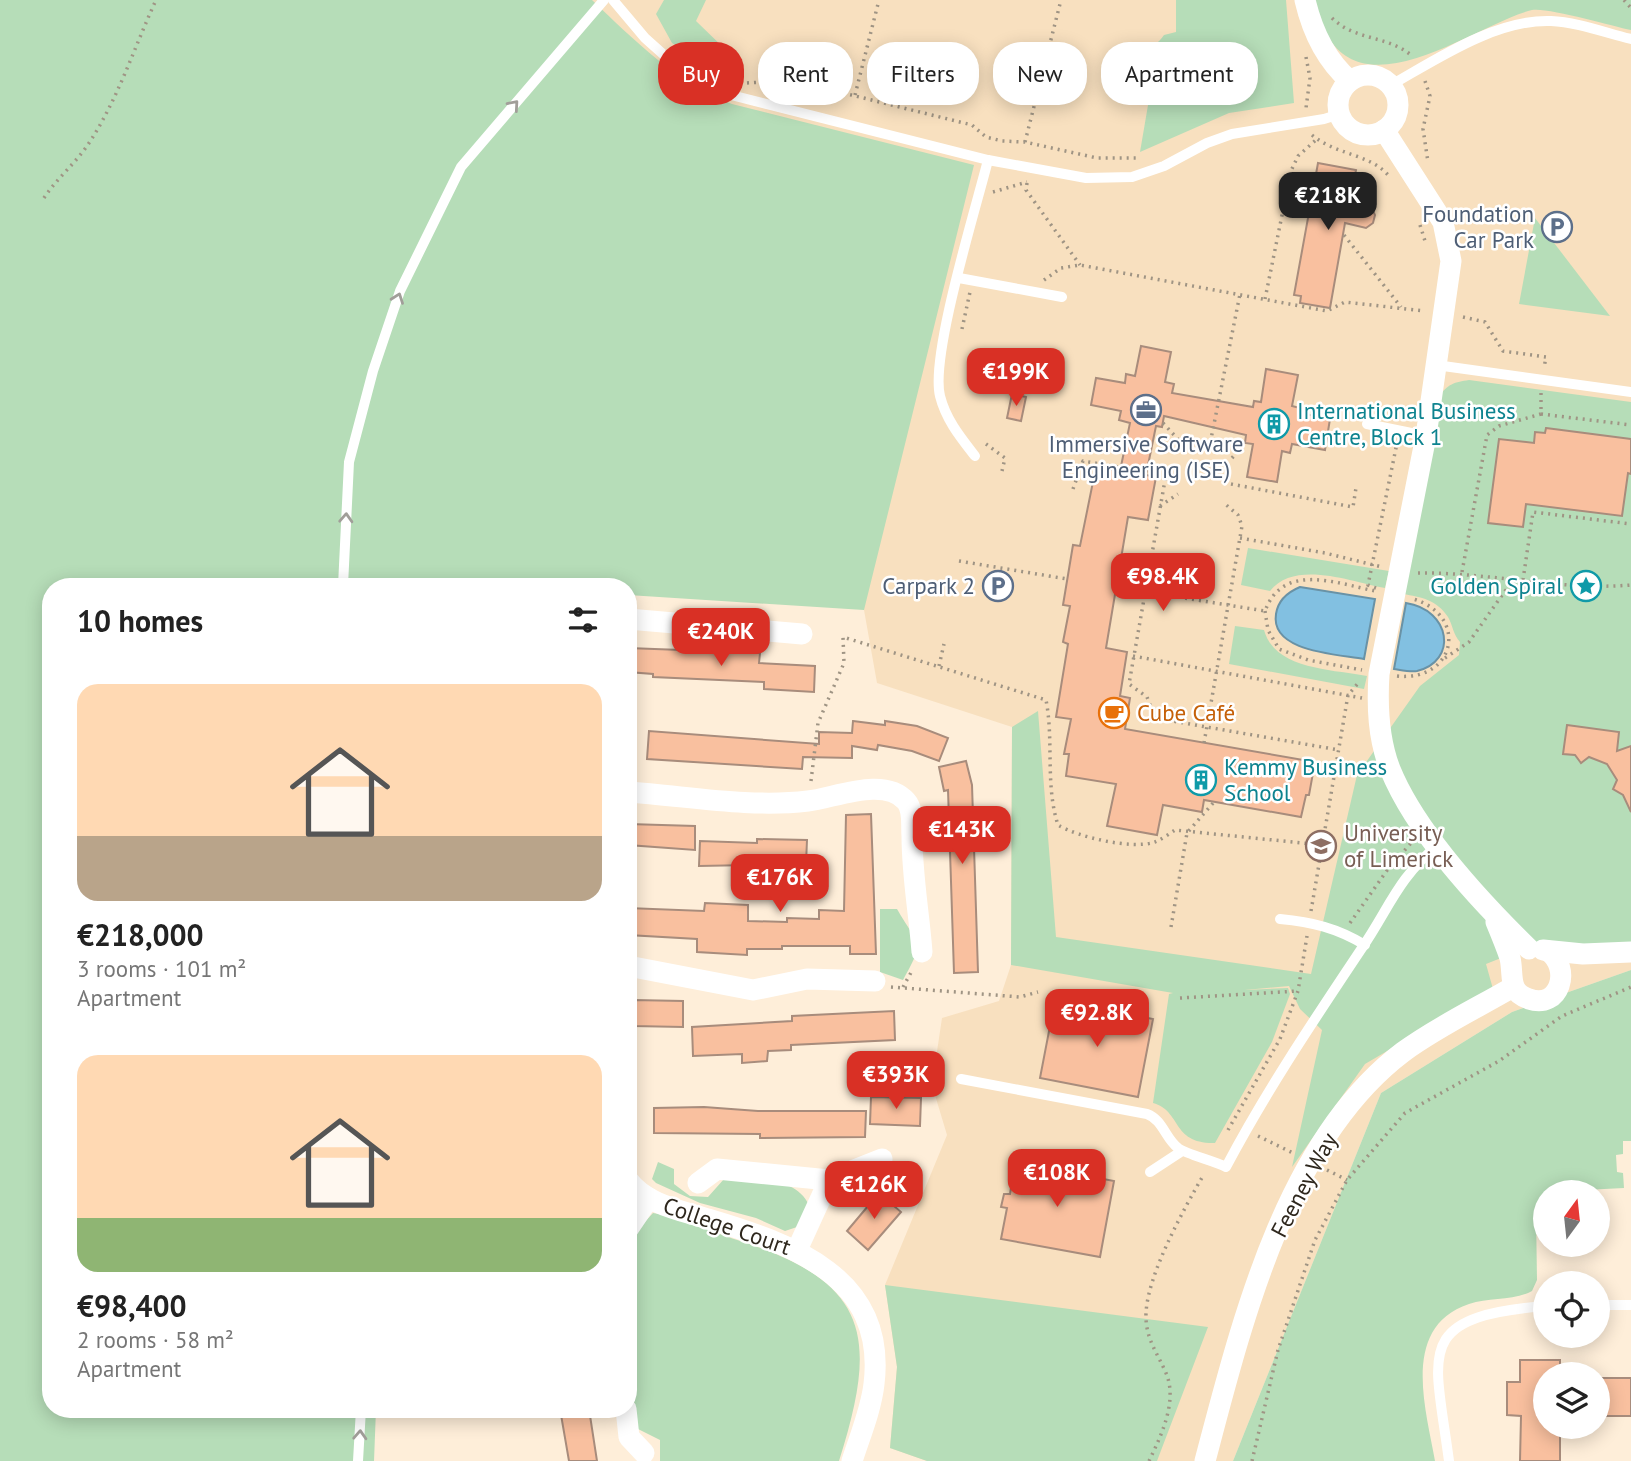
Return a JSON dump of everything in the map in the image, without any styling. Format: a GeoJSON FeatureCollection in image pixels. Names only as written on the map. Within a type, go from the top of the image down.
{"type":"FeatureCollection","features":[{"type":"Feature","properties":{"kind":"street"},"geometry":{"type":"LineString","coordinates":[[1306,0],[1309,16],[1321,42],[1335,67],[1350,81]]}},
{"type":"Feature","properties":{"kind":"street"},"geometry":{"type":"LineString","coordinates":[[1358,76],[1376,76],[1391,85],[1398,104],[1392,123],[1384,130],[1376,133],[1358,132],[1344,122],[1340,114],[1340,96],[1350,81],[1358,76]]}},
{"type":"Feature","properties":{"kind":"street"},"geometry":{"type":"LineString","coordinates":[[1384,130],[1433,204],[1448,239],[1451,261],[1426,436],[1389,594],[1377,701],[1381,738],[1390,767],[1432,838],[1494,914],[1560,965],[1562,981]]}},
{"type":"Feature","properties":{"kind":"street"},"geometry":{"type":"LineString","coordinates":[[637,620],[802,634]]}},
{"type":"Feature","properties":{"kind":"street"},"geometry":{"type":"LineString","coordinates":[[637,793],[761,802],[809,801],[875,790],[890,791],[907,802],[911,813],[912,883],[919,900],[922,952]]}},
{"type":"Feature","properties":{"kind":"street"},"geometry":{"type":"LineString","coordinates":[[1494,914],[1512,977],[1521,996],[1532,1001],[1553,995],[1562,981],[1595,960],[1622,953]]}},
{"type":"Feature","properties":{"kind":"street"},"geometry":{"type":"LineString","coordinates":[[1512,977],[1519,955],[1539,950],[1622,953]]}},
{"type":"Feature","properties":{"kind":"street"},"geometry":{"type":"LineString","coordinates":[[637,968],[752,990],[807,979],[875,981]]}},
{"type":"Feature","properties":{"kind":"street","name":"Feeney Way"},"geometry":{"type":"LineString","coordinates":[[1205,1461],[1232,1363],[1264,1268],[1287,1209],[1311,1162],[1361,1093],[1403,1053],[1512,977]]}},
{"type":"Feature","properties":{"kind":"street"},"geometry":{"type":"LineString","coordinates":[[698,1183],[717,1169],[829,1180],[882,1159]]}},
{"type":"Feature","properties":{"kind":"street"},"geometry":{"type":"LineString","coordinates":[[797,1250],[829,1180]]}},
{"type":"Feature","properties":{"kind":"street","name":"College Court"},"geometry":{"type":"LineString","coordinates":[[637,1188],[649,1198],[670,1208],[771,1238],[797,1250],[848,1289],[861,1306],[873,1332],[874,1382],[852,1461]]}},
{"type":"Feature","properties":{"kind":"street"},"geometry":{"type":"LineString","coordinates":[[637,1216],[649,1198]]}},
{"type":"Feature","properties":{"kind":"street"},"geometry":{"type":"LineString","coordinates":[[626,1418],[629,1437],[644,1453]]}},
{"type":"Feature","properties":{"kind":"lane"},"geometry":{"type":"LineString","coordinates":[[343,578],[349,462],[373,371],[400,291],[461,167],[604,0]]}},
{"type":"Feature","properties":{"kind":"lane"},"geometry":{"type":"LineString","coordinates":[[613,0],[645,38],[683,72],[706,86],[731,95],[1031,170],[1086,178],[1132,177],[1164,166],[1207,143],[1232,134],[1340,114]]}},
{"type":"Feature","properties":{"kind":"lane"},"geometry":{"type":"LineString","coordinates":[[1391,85],[1485,37],[1536,21],[1555,21],[1631,39]]}},
{"type":"Feature","properties":{"kind":"lane"},"geometry":{"type":"LineString","coordinates":[[975,456],[948,416],[939,388],[940,360],[988,160]]}},
{"type":"Feature","properties":{"kind":"lane"},"geometry":{"type":"LineString","coordinates":[[958,278],[1062,297]]}},
{"type":"Feature","properties":{"kind":"lane"},"geometry":{"type":"LineString","coordinates":[[1436,365],[1631,392]]}},
{"type":"Feature","properties":{"kind":"lane"},"geometry":{"type":"LineString","coordinates":[[1367,424],[1426,436]]}},
{"type":"Feature","properties":{"kind":"lane"},"geometry":{"type":"LineString","coordinates":[[961,1079],[1147,1114],[1154,1117],[1171,1141],[1182,1151],[1226,1167],[1300,1042],[1365,945],[1398,886],[1432,838]]}},
{"type":"Feature","properties":{"kind":"lane"},"geometry":{"type":"LineString","coordinates":[[1280,919],[1309,921],[1341,930],[1365,945]]}},
{"type":"Feature","properties":{"kind":"lane"},"geometry":{"type":"LineString","coordinates":[[1150,1172],[1182,1151]]}},
{"type":"Feature","properties":{"kind":"lane"},"geometry":{"type":"LineString","coordinates":[[1610,1305],[1631,1305]]}},
{"type":"Feature","properties":{"kind":"lane"},"geometry":{"type":"LineString","coordinates":[[1449,1461],[1436,1365],[1448,1337],[1461,1325],[1486,1313],[1533,1307]]}},
{"type":"Feature","properties":{"kind":"lane"},"geometry":{"type":"LineString","coordinates":[[358,1461],[360,1418]]}},
{"type":"Feature","properties":{"kind":"path"},"geometry":{"type":"LineString","coordinates":[[44,198],[59,175],[88,145],[107,111],[156,0]]}},
{"type":"Feature","properties":{"kind":"path"},"geometry":{"type":"LineString","coordinates":[[855,94],[879,0]]}},
{"type":"Feature","properties":{"kind":"path"},"geometry":{"type":"LineString","coordinates":[[1025,142],[1061,0]]}},
{"type":"Feature","properties":{"kind":"path"},"geometry":{"type":"LineString","coordinates":[[1624,0],[1631,8]]}},
{"type":"Feature","properties":{"kind":"path"},"geometry":{"type":"LineString","coordinates":[[1304,47],[1310,78],[1306,108],[1307,129],[1317,139],[1343,154],[1374,164],[1392,180]]}},
{"type":"Feature","properties":{"kind":"path"},"geometry":{"type":"LineString","coordinates":[[744,83],[791,80],[972,125],[986,137],[1014,143],[1037,144],[1097,158],[1137,159],[1150,156]]}},
{"type":"Feature","properties":{"kind":"path"},"geometry":{"type":"LineString","coordinates":[[1293,109],[1306,108]]}},
{"type":"Feature","properties":{"kind":"path"},"geometry":{"type":"LineString","coordinates":[[1265,299],[1291,170],[1298,156],[1317,139]]}},
{"type":"Feature","properties":{"kind":"path"},"geometry":{"type":"LineString","coordinates":[[1037,144],[1026,190],[1080,265]]}},
{"type":"Feature","properties":{"kind":"path"},"geometry":{"type":"LineString","coordinates":[[990,204],[993,191],[1027,182]]}},
{"type":"Feature","properties":{"kind":"path"},"geometry":{"type":"LineString","coordinates":[[1417,219],[1429,254]]}},
{"type":"Feature","properties":{"kind":"path"},"geometry":{"type":"LineString","coordinates":[[1344,235],[1401,307]]}},
{"type":"Feature","properties":{"kind":"path"},"geometry":{"type":"LineString","coordinates":[[1033,292],[1050,274],[1069,265],[1080,265],[1327,311],[1345,302],[1428,311],[1425,323]]}},
{"type":"Feature","properties":{"kind":"path"},"geometry":{"type":"LineString","coordinates":[[960,336],[972,281]]}},
{"type":"Feature","properties":{"kind":"path"},"geometry":{"type":"LineString","coordinates":[[1209,450],[1240,294]]}},
{"type":"Feature","properties":{"kind":"path"},"geometry":{"type":"LineString","coordinates":[[1462,572],[1487,435],[1499,426],[1541,414]]}},
{"type":"Feature","properties":{"kind":"path"},"geometry":{"type":"LineString","coordinates":[[1163,423],[1186,448]]}},
{"type":"Feature","properties":{"kind":"path"},"geometry":{"type":"LineString","coordinates":[[1389,594],[1368,585],[1398,441],[1405,432]]}},
{"type":"Feature","properties":{"kind":"path"},"geometry":{"type":"LineString","coordinates":[[979,438],[1005,458],[1002,471]]}},
{"type":"Feature","properties":{"kind":"path"},"geometry":{"type":"LineString","coordinates":[[1232,458],[1245,443]]}},
{"type":"Feature","properties":{"kind":"path"},"geometry":{"type":"LineString","coordinates":[[1073,489],[1083,461],[1166,475]]}},
{"type":"Feature","properties":{"kind":"path"},"geometry":{"type":"LineString","coordinates":[[1178,471],[1167,469],[1129,684],[1147,697],[1155,718],[1339,750]]}},
{"type":"Feature","properties":{"kind":"path"},"geometry":{"type":"LineString","coordinates":[[1231,484],[1353,507],[1356,488]]}},
{"type":"Feature","properties":{"kind":"path"},"geometry":{"type":"LineString","coordinates":[[1160,506],[1178,494]]}},
{"type":"Feature","properties":{"kind":"path"},"geometry":{"type":"LineString","coordinates":[[1204,743],[1226,605],[1242,526],[1238,515],[1224,503]]}},
{"type":"Feature","properties":{"kind":"path"},"geometry":{"type":"LineString","coordinates":[[1523,580],[1533,512],[1631,523]]}},
{"type":"Feature","properties":{"kind":"path"},"geometry":{"type":"LineString","coordinates":[[1240,538],[1325,553],[1390,569]]}},
{"type":"Feature","properties":{"kind":"path"},"geometry":{"type":"LineString","coordinates":[[959,561],[1067,579]]}},
{"type":"Feature","properties":{"kind":"path"},"geometry":{"type":"LineString","coordinates":[[1409,573],[1462,572],[1517,580],[1606,587],[1631,585]]}},
{"type":"Feature","properties":{"kind":"path"},"geometry":{"type":"LineString","coordinates":[[1279,1040],[1298,991],[1348,695],[1368,671],[1308,660],[1279,649],[1268,630],[1265,611],[1278,589],[1301,578],[1389,594],[1430,605],[1443,617],[1448,639],[1443,659]]}},
{"type":"Feature","properties":{"kind":"path"},"geometry":{"type":"LineString","coordinates":[[1392,675],[1416,678],[1426,674],[1469,642],[1498,600],[1517,580]]}},
{"type":"Feature","properties":{"kind":"path"},"geometry":{"type":"LineString","coordinates":[[1116,587],[1265,611]]}},
{"type":"Feature","properties":{"kind":"path"},"geometry":{"type":"LineString","coordinates":[[809,801],[818,723],[844,663],[843,637],[1046,700],[1051,725],[1051,805],[1058,825],[1074,835],[1140,845],[1156,842],[1175,830],[1322,845]]}},
{"type":"Feature","properties":{"kind":"path"},"geometry":{"type":"LineString","coordinates":[[939,666],[944,644]]}},
{"type":"Feature","properties":{"kind":"path"},"geometry":{"type":"LineString","coordinates":[[1133,656],[1377,701]]}},
{"type":"Feature","properties":{"kind":"path"},"geometry":{"type":"LineString","coordinates":[[1171,927],[1188,833],[1214,802]]}},
{"type":"Feature","properties":{"kind":"path"},"geometry":{"type":"LineString","coordinates":[[1348,925],[1388,869],[1432,838]]}},
{"type":"Feature","properties":{"kind":"path"},"geometry":{"type":"LineString","coordinates":[[1252,1461],[1278,1350],[1315,1240],[1347,1180],[1405,1114],[1499,1061],[1562,1016],[1631,987]]}},
{"type":"Feature","properties":{"kind":"path"},"geometry":{"type":"LineString","coordinates":[[1180,998],[1298,991]]}},
{"type":"Feature","properties":{"kind":"path"},"geometry":{"type":"LineString","coordinates":[[1149,1461],[1161,1431],[1171,1393],[1167,1374],[1147,1336],[1149,1298],[1170,1239],[1212,1160]]}},
{"type":"Feature","properties":{"kind":"shaded area","name":"University of Limerick"},"geometry":{"type":"Polygon","coordinates":[[[0,0],[1631,0],[1631,970],[1512,1012],[1381,1093],[1233,1461],[927,1461],[890,1448],[897,1367],[885,1285],[947,1135],[932,1085],[942,1018],[999,1001],[1011,965],[1012,727],[877,683],[864,610],[0,0]]]}},
{"type":"Feature","properties":{"kind":"green space"},"geometry":{"type":"Polygon","coordinates":[[[0,0],[592,0],[658,60],[658,105],[736,105],[974,165],[864,610],[637,596],[637,578],[42,578],[42,1418],[376,1418],[374,1461],[0,1461],[0,0]]]}},
{"type":"Feature","properties":{"kind":"green space"},"geometry":{"type":"Polygon","coordinates":[[[664,0],[706,0],[696,21],[718,42],[671,42],[656,14],[664,0]]]}},
{"type":"Feature","properties":{"kind":"green space"},"geometry":{"type":"Polygon","coordinates":[[[1176,0],[1286,0],[1294,103],[1229,113],[1140,152],[1148,105],[1258,105],[1258,42],[1158,42],[1164,35],[1176,32],[1176,0]]]}},
{"type":"Feature","properties":{"kind":"green space"},"geometry":{"type":"Polygon","coordinates":[[[1315,0],[1631,0],[1631,30],[1565,14],[1532,10],[1428,54],[1399,62],[1373,65],[1349,58],[1330,40],[1315,0]]]}},
{"type":"Feature","properties":{"kind":"green space"},"geometry":{"type":"Polygon","coordinates":[[[1535,218],[1610,316],[1519,304],[1535,218]]]}},
{"type":"Feature","properties":{"kind":"green space"},"geometry":{"type":"Polygon","coordinates":[[[1469,380],[1631,402],[1631,947],[1541,942],[1486,964],[1493,989],[1365,1064],[1292,1167],[1322,1030],[1300,1009],[1289,986],[1245,990],[1288,988],[1290,994],[1272,1042],[1215,1143],[1201,1142],[1184,1133],[1169,1113],[1153,1103],[1169,994],[1173,993],[1011,965],[1012,727],[1038,711],[1056,937],[1311,974],[1357,775],[1420,686],[1459,655],[1460,642],[1444,611],[1428,600],[1403,594],[1439,397],[1452,384],[1469,380]]]}},
{"type":"Feature","properties":{"kind":"green space"},"geometry":{"type":"Polygon","coordinates":[[[1248,548],[1389,571],[1385,588],[1309,574],[1281,581],[1270,591],[1241,585],[1248,548]]]}},
{"type":"Feature","properties":{"kind":"green space"},"geometry":{"type":"Polygon","coordinates":[[[1235,626],[1264,630],[1270,643],[1292,660],[1322,669],[1367,676],[1364,689],[1229,664],[1235,626]]]}},
{"type":"Feature","properties":{"kind":"green space"},"geometry":{"type":"Polygon","coordinates":[[[880,909],[897,909],[916,943],[915,957],[903,980],[880,972],[880,909]]]}},
{"type":"Feature","properties":{"kind":"green space"},"geometry":{"type":"Polygon","coordinates":[[[1631,970],[1631,1141],[1623,1141],[1623,1154],[1616,1155],[1617,1172],[1623,1173],[1624,1188],[1610,1189],[1610,1180],[1533,1180],[1533,1257],[1537,1257],[1537,1271],[1533,1271],[1532,1291],[1469,1304],[1447,1315],[1433,1331],[1426,1350],[1424,1395],[1435,1461],[1233,1461],[1381,1093],[1512,1012],[1631,970]]]}},
{"type":"Feature","properties":{"kind":"green space"},"geometry":{"type":"Polygon","coordinates":[[[658,1162],[674,1169],[674,1184],[690,1196],[708,1197],[724,1179],[760,1180],[784,1184],[794,1189],[803,1195],[809,1205],[797,1227],[785,1231],[756,1218],[700,1203],[656,1183],[652,1179],[658,1162]]]}},
{"type":"Feature","properties":{"kind":"green space"},"geometry":{"type":"Polygon","coordinates":[[[653,1213],[684,1220],[779,1255],[813,1274],[838,1294],[853,1318],[859,1346],[859,1379],[852,1417],[839,1461],[660,1461],[660,1440],[638,1429],[635,1418],[637,1418],[637,1230],[653,1213]]]}},
{"type":"Feature","properties":{"kind":"green space"},"geometry":{"type":"Polygon","coordinates":[[[885,1285],[1208,1327],[1157,1461],[927,1461],[890,1448],[897,1367],[885,1285]]]}},
{"type":"Feature","properties":{"kind":"water"},"geometry":{"type":"Polygon","coordinates":[[[1300,587],[1375,599],[1364,659],[1308,649],[1283,636],[1277,627],[1277,609],[1284,597],[1300,587]]]}},
{"type":"Feature","properties":{"kind":"water"},"geometry":{"type":"Polygon","coordinates":[[[1406,603],[1432,615],[1444,636],[1439,657],[1417,671],[1394,669],[1406,603]]]}},
{"type":"Feature","properties":{"kind":"building"},"geometry":{"type":"Polygon","coordinates":[[[1318,163],[1356,170],[1351,196],[1369,202],[1375,215],[1373,223],[1366,228],[1345,223],[1330,308],[1300,303],[1301,296],[1294,295],[1318,163]]]}},
{"type":"Feature","properties":{"kind":"building"},"geometry":{"type":"Polygon","coordinates":[[[1141,346],[1171,352],[1165,382],[1174,384],[1172,393],[1253,407],[1254,401],[1261,402],[1266,369],[1298,375],[1292,406],[1300,408],[1300,413],[1330,419],[1325,450],[1292,444],[1290,453],[1282,451],[1277,482],[1247,477],[1253,444],[1245,443],[1246,435],[1164,416],[1162,427],[1156,426],[1146,475],[1156,477],[1148,520],[1128,517],[1106,648],[1127,652],[1120,696],[1130,698],[1125,729],[1315,762],[1309,795],[1306,795],[1301,817],[1204,800],[1202,812],[1163,805],[1157,835],[1107,826],[1116,784],[1066,776],[1069,754],[1064,754],[1071,719],[1056,717],[1068,644],[1063,642],[1070,606],[1063,605],[1073,545],[1080,546],[1096,467],[1120,471],[1130,423],[1119,420],[1121,411],[1091,405],[1096,378],[1125,383],[1126,374],[1135,376],[1141,346]]]}},
{"type":"Feature","properties":{"kind":"building"},"geometry":{"type":"Polygon","coordinates":[[[1012,394],[1026,397],[1021,421],[1007,418],[1012,394]]]}},
{"type":"Feature","properties":{"kind":"building"},"geometry":{"type":"Polygon","coordinates":[[[1546,428],[1631,439],[1631,474],[1628,473],[1622,516],[1526,504],[1523,527],[1488,523],[1499,439],[1534,443],[1535,432],[1545,433],[1546,428]]]}},
{"type":"Feature","properties":{"kind":"building"},"geometry":{"type":"Polygon","coordinates":[[[637,648],[760,653],[759,663],[815,666],[814,692],[764,689],[764,682],[653,677],[653,674],[637,673],[637,648]]]}},
{"type":"Feature","properties":{"kind":"building"},"geometry":{"type":"Polygon","coordinates":[[[853,721],[885,725],[885,721],[917,726],[948,738],[939,761],[912,751],[878,745],[877,750],[852,746],[852,758],[803,757],[802,769],[647,759],[649,731],[819,744],[819,732],[852,733],[853,721]]]}},
{"type":"Feature","properties":{"kind":"building"},"geometry":{"type":"Polygon","coordinates":[[[1567,725],[1619,732],[1617,751],[1631,746],[1631,812],[1623,795],[1613,789],[1617,780],[1607,764],[1589,757],[1581,763],[1575,755],[1563,754],[1567,725]]]}},
{"type":"Feature","properties":{"kind":"building"},"geometry":{"type":"Polygon","coordinates":[[[966,761],[972,785],[978,972],[954,973],[948,790],[944,791],[939,767],[966,761]]]}},
{"type":"Feature","properties":{"kind":"building"},"geometry":{"type":"Polygon","coordinates":[[[871,814],[876,954],[850,954],[850,946],[747,949],[747,955],[697,952],[697,939],[637,936],[637,908],[704,911],[705,903],[748,905],[748,921],[787,922],[787,918],[819,919],[819,910],[844,911],[846,815],[871,814]]]}},
{"type":"Feature","properties":{"kind":"building"},"geometry":{"type":"Polygon","coordinates":[[[637,824],[695,826],[695,850],[637,846],[637,824]]]}},
{"type":"Feature","properties":{"kind":"building"},"geometry":{"type":"Polygon","coordinates":[[[757,839],[807,840],[806,864],[699,866],[700,841],[757,843],[757,839]]]}},
{"type":"Feature","properties":{"kind":"building"},"geometry":{"type":"Polygon","coordinates":[[[637,1000],[683,1001],[683,1027],[637,1026],[637,1000]]]}},
{"type":"Feature","properties":{"kind":"building"},"geometry":{"type":"Polygon","coordinates":[[[1055,1000],[1153,1019],[1138,1097],[1040,1078],[1055,1000]]]}},
{"type":"Feature","properties":{"kind":"building"},"geometry":{"type":"Polygon","coordinates":[[[894,1011],[895,1040],[791,1045],[791,1050],[768,1051],[767,1061],[742,1063],[742,1054],[693,1056],[692,1027],[792,1021],[792,1016],[894,1011]]]}},
{"type":"Feature","properties":{"kind":"building"},"geometry":{"type":"Polygon","coordinates":[[[871,1097],[921,1098],[920,1126],[870,1124],[871,1097]]]}},
{"type":"Feature","properties":{"kind":"building"},"geometry":{"type":"Polygon","coordinates":[[[704,1107],[758,1111],[866,1111],[865,1137],[760,1138],[760,1134],[654,1133],[654,1108],[704,1107]]]}},
{"type":"Feature","properties":{"kind":"building"},"geometry":{"type":"Polygon","coordinates":[[[1015,1162],[1057,1170],[1057,1166],[1073,1169],[1072,1173],[1114,1181],[1100,1257],[1001,1239],[1007,1208],[1001,1207],[1004,1194],[1010,1194],[1015,1162]]]}},
{"type":"Feature","properties":{"kind":"building"},"geometry":{"type":"Polygon","coordinates":[[[879,1193],[901,1212],[868,1250],[847,1231],[879,1193]]]}},
{"type":"Feature","properties":{"kind":"building"},"geometry":{"type":"Polygon","coordinates":[[[1520,1360],[1560,1360],[1533,1362],[1533,1439],[1560,1439],[1560,1461],[1520,1461],[1521,1416],[1507,1415],[1507,1382],[1520,1382],[1520,1360]]]}},
{"type":"Feature","properties":{"kind":"building"},"geometry":{"type":"Polygon","coordinates":[[[1610,1378],[1631,1378],[1631,1416],[1610,1416],[1610,1378]]]}},
{"type":"Feature","properties":{"kind":"building"},"geometry":{"type":"Polygon","coordinates":[[[562,1418],[590,1418],[597,1461],[569,1461],[562,1418]]]}},
{"type":"Feature","properties":{"kind":"place","name":"Foundation Car Park"},"geometry":{"type":"Point","coordinates":[1557,227]}},
{"type":"Feature","properties":{"kind":"place","name":"Immersive Software Engineering (ISE)"},"geometry":{"type":"Point","coordinates":[1146,410]}},
{"type":"Feature","properties":{"kind":"place","name":"International Business Centre, Block 1"},"geometry":{"type":"Point","coordinates":[1274,424]}},
{"type":"Feature","properties":{"kind":"place","name":"Carpark 2"},"geometry":{"type":"Point","coordinates":[998,586]}},
{"type":"Feature","properties":{"kind":"place","name":"Golden Spiral"},"geometry":{"type":"Point","coordinates":[1586,586]}},
{"type":"Feature","properties":{"kind":"place","name":"Cube Café"},"geometry":{"type":"Point","coordinates":[1114,713]}},
{"type":"Feature","properties":{"kind":"place","name":"Kemmy Business School"},"geometry":{"type":"Point","coordinates":[1201,780]}},
{"type":"Feature","properties":{"kind":"place","name":"University of Limerick"},"geometry":{"type":"Point","coordinates":[1321,846]}}]}
